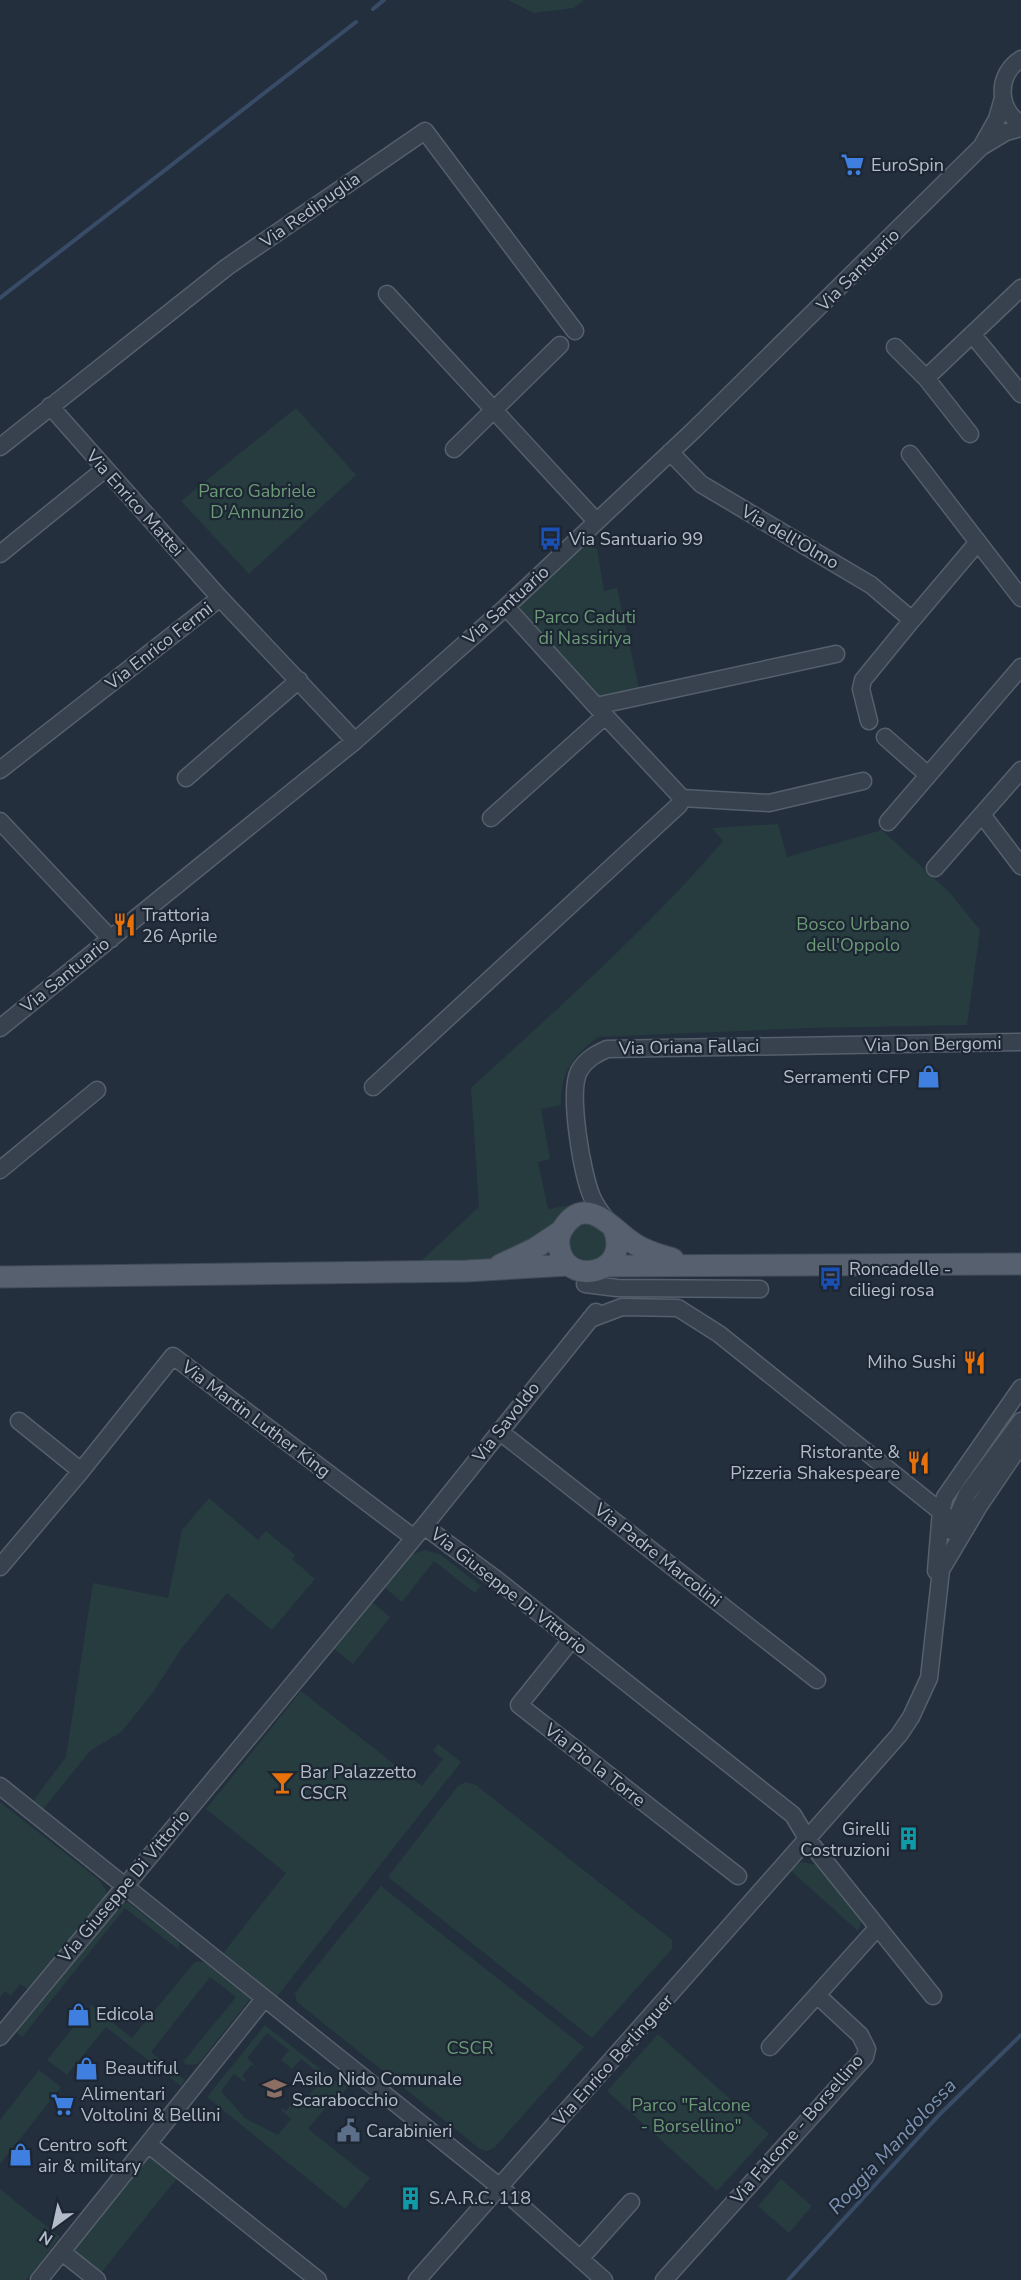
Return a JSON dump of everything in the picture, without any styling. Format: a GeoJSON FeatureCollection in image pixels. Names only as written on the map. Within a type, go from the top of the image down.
{"type":"FeatureCollection","features":[{"type":"Feature","properties":{"kind":"main road"},"geometry":{"type":"LineString","coordinates":[[476,1270],[520,1256],[584,1214],[593,1214],[612,1225],[632,1243],[649,1252],[694,1265]]}},
{"type":"Feature","properties":{"kind":"main road"},"geometry":{"type":"LineString","coordinates":[[606,1266],[616,1252],[618,1244],[612,1225]]}},
{"type":"Feature","properties":{"kind":"main road"},"geometry":{"type":"LineString","coordinates":[[564,1227],[559,1249],[568,1265]]}},
{"type":"Feature","properties":{"kind":"main road"},"geometry":{"type":"LineString","coordinates":[[0,1277],[476,1270],[568,1265],[587,1272],[606,1266],[1021,1264]]}},
{"type":"Feature","properties":{"kind":"street","name":"Via Santuario"},"geometry":{"type":"LineString","coordinates":[[981,147],[998,119],[1006,73],[1021,59]]}},
{"type":"Feature","properties":{"kind":"street"},"geometry":{"type":"LineString","coordinates":[[1003,98],[1007,110],[1021,126]]}},
{"type":"Feature","properties":{"kind":"street","name":"Via Santuario"},"geometry":{"type":"LineString","coordinates":[[0,1028],[355,741],[506,607],[670,452],[981,147],[1021,126]]}},
{"type":"Feature","properties":{"kind":"street","name":"Via Redipuglia"},"geometry":{"type":"LineString","coordinates":[[0,447],[227,267],[425,131],[575,331]]}},
{"type":"Feature","properties":{"kind":"street"},"geometry":{"type":"LineString","coordinates":[[926,378],[1021,288]]}},
{"type":"Feature","properties":{"kind":"street"},"geometry":{"type":"LineString","coordinates":[[387,294],[596,521]]}},
{"type":"Feature","properties":{"kind":"street"},"geometry":{"type":"LineString","coordinates":[[972,334],[1021,394]]}},
{"type":"Feature","properties":{"kind":"street"},"geometry":{"type":"LineString","coordinates":[[454,449],[560,345]]}},
{"type":"Feature","properties":{"kind":"street"},"geometry":{"type":"LineString","coordinates":[[895,347],[926,378],[970,434]]}},
{"type":"Feature","properties":{"kind":"street","name":"Via Enrico Mattei"},"geometry":{"type":"LineString","coordinates":[[50,406],[220,598]]}},
{"type":"Feature","properties":{"kind":"street","name":"Via dell'Olmo"},"geometry":{"type":"LineString","coordinates":[[670,452],[701,484],[864,581],[912,620]]}},
{"type":"Feature","properties":{"kind":"street"},"geometry":{"type":"LineString","coordinates":[[910,454],[1021,598]]}},
{"type":"Feature","properties":{"kind":"street"},"geometry":{"type":"LineString","coordinates":[[0,554],[105,469]]}},
{"type":"Feature","properties":{"kind":"street"},"geometry":{"type":"LineString","coordinates":[[869,721],[861,689],[863,680],[978,542]]}},
{"type":"Feature","properties":{"kind":"street","name":"Via Enrico Fermi"},"geometry":{"type":"LineString","coordinates":[[0,770],[220,598],[355,741]]}},
{"type":"Feature","properties":{"kind":"street"},"geometry":{"type":"LineString","coordinates":[[506,607],[682,798],[769,803],[863,781]]}},
{"type":"Feature","properties":{"kind":"street"},"geometry":{"type":"LineString","coordinates":[[491,818],[600,711],[836,654]]}},
{"type":"Feature","properties":{"kind":"street"},"geometry":{"type":"LineString","coordinates":[[888,822],[1021,667]]}},
{"type":"Feature","properties":{"kind":"street"},"geometry":{"type":"LineString","coordinates":[[186,778],[299,680]]}},
{"type":"Feature","properties":{"kind":"street"},"geometry":{"type":"LineString","coordinates":[[885,737],[928,774]]}},
{"type":"Feature","properties":{"kind":"street"},"geometry":{"type":"LineString","coordinates":[[935,868],[1021,770]]}},
{"type":"Feature","properties":{"kind":"street"},"geometry":{"type":"LineString","coordinates":[[373,1086],[679,805],[682,798]]}},
{"type":"Feature","properties":{"kind":"street"},"geometry":{"type":"LineString","coordinates":[[983,816],[1021,866]]}},
{"type":"Feature","properties":{"kind":"street"},"geometry":{"type":"LineString","coordinates":[[0,820],[111,939]]}},
{"type":"Feature","properties":{"kind":"street","name":"Via Don Bergomi"},"geometry":{"type":"LineString","coordinates":[[845,1045],[1021,1042]]}},
{"type":"Feature","properties":{"kind":"street","name":"Via Oriana Fallaci"},"geometry":{"type":"LineString","coordinates":[[612,1225],[598,1210],[586,1180],[573,1099],[579,1072],[594,1054],[607,1049],[845,1045]]}},
{"type":"Feature","properties":{"kind":"street"},"geometry":{"type":"LineString","coordinates":[[0,1170],[97,1090]]}},
{"type":"Feature","properties":{"kind":"street","name":"Via Oriana Fallaci"},"geometry":{"type":"LineString","coordinates":[[564,1227],[576,1211],[586,1180]]}},
{"type":"Feature","properties":{"kind":"street"},"geometry":{"type":"LineString","coordinates":[[476,1270],[503,1275],[564,1276],[585,1284],[617,1288],[747,1287],[760,1290]]}},
{"type":"Feature","properties":{"kind":"street"},"geometry":{"type":"LineString","coordinates":[[585,1284],[596,1295],[594,1314],[622,1307],[678,1308],[718,1334],[941,1511],[961,1524]]}},
{"type":"Feature","properties":{"kind":"street","name":"Via Savoldo"},"geometry":{"type":"LineString","coordinates":[[419,1532],[594,1314]]}},
{"type":"Feature","properties":{"kind":"street","name":"Via Martin Luther King"},"geometry":{"type":"LineString","coordinates":[[0,1567],[173,1356],[419,1532]]}},
{"type":"Feature","properties":{"kind":"street"},"geometry":{"type":"LineString","coordinates":[[938,1585],[941,1511],[945,1497],[1021,1388]]}},
{"type":"Feature","properties":{"kind":"street"},"geometry":{"type":"LineString","coordinates":[[19,1421],[81,1471]]}},
{"type":"Feature","properties":{"kind":"street"},"geometry":{"type":"LineString","coordinates":[[938,1585],[941,1570],[961,1524],[968,1494],[1021,1422]]}},
{"type":"Feature","properties":{"kind":"street"},"geometry":{"type":"LineString","coordinates":[[979,1506],[1021,1422]]}},
{"type":"Feature","properties":{"kind":"street","name":"Via Padre Marcolini"},"geometry":{"type":"LineString","coordinates":[[499,1431],[817,1680]]}},
{"type":"Feature","properties":{"kind":"street"},"geometry":{"type":"LineString","coordinates":[[961,1524],[979,1506],[1021,1444]]}},
{"type":"Feature","properties":{"kind":"street","name":"Via Giuseppe Di Vittorio"},"geometry":{"type":"LineString","coordinates":[[0,2037],[419,1532],[572,1639],[793,1815],[808,1840],[933,1996]]}},
{"type":"Feature","properties":{"kind":"street","name":"Via Enrico Berlinguer"},"geometry":{"type":"LineString","coordinates":[[417,2280],[808,1840],[911,1717],[928,1678],[938,1585]]}},
{"type":"Feature","properties":{"kind":"street","name":"Via Pio la Torre"},"geometry":{"type":"LineString","coordinates":[[572,1639],[519,1706],[738,1876]]}},
{"type":"Feature","properties":{"kind":"street"},"geometry":{"type":"LineString","coordinates":[[0,1786],[500,2187],[604,2280]]}},
{"type":"Feature","properties":{"kind":"street"},"geometry":{"type":"LineString","coordinates":[[770,2047],[878,1927]]}},
{"type":"Feature","properties":{"kind":"street","name":"Via Falcone - Borsellino"},"geometry":{"type":"LineString","coordinates":[[664,2280],[865,2056],[867,2049],[860,2035],[817,1995]]}},
{"type":"Feature","properties":{"kind":"street"},"geometry":{"type":"LineString","coordinates":[[39,2280],[264,1999]]}},
{"type":"Feature","properties":{"kind":"street"},"geometry":{"type":"LineString","coordinates":[[148,2144],[318,2280]]}},
{"type":"Feature","properties":{"kind":"street"},"geometry":{"type":"LineString","coordinates":[[580,2259],[631,2202]]}},
{"type":"Feature","properties":{"kind":"street"},"geometry":{"type":"LineString","coordinates":[[62,2252],[97,2280]]}},
{"type":"Feature","properties":{"kind":"green space"},"geometry":{"type":"Polygon","coordinates":[[[508,0],[584,0],[574,8],[534,13],[508,0]]]}},
{"type":"Feature","properties":{"kind":"green space","name":"Parco Gabriele D'Annunzio"},"geometry":{"type":"Polygon","coordinates":[[[296,408],[356,475],[249,574],[181,501],[296,408]]]}},
{"type":"Feature","properties":{"kind":"green space","name":"Parco Caduti di Nassiriya"},"geometry":{"type":"Polygon","coordinates":[[[583,543],[597,549],[604,591],[617,588],[639,688],[594,699],[515,608],[583,543]]]}},
{"type":"Feature","properties":{"kind":"green space","name":"Bosco Urbano dell'Oppolo"},"geometry":{"type":"Polygon","coordinates":[[[778,824],[787,857],[882,830],[949,892],[980,930],[967,1025],[809,1028],[598,1037],[575,1058],[570,1066],[563,1084],[561,1105],[541,1109],[550,1159],[538,1162],[548,1209],[573,1205],[549,1232],[489,1261],[425,1263],[422,1260],[479,1207],[471,1088],[601,968],[694,874],[723,841],[712,828],[778,824]]]}},
{"type":"Feature","properties":{"kind":"green space"},"geometry":{"type":"Polygon","coordinates":[[[588,1224],[601,1229],[606,1242],[601,1255],[588,1260],[575,1255],[570,1242],[575,1229],[588,1224]]]}},
{"type":"Feature","properties":{"kind":"green space"},"geometry":{"type":"Polygon","coordinates":[[[209,1498],[258,1540],[266,1531],[295,1555],[292,1559],[315,1579],[272,1630],[227,1593],[181,1649],[152,1694],[121,1732],[90,1751],[43,1809],[33,1801],[66,1757],[93,1583],[168,1598],[182,1530],[209,1498]]]}},
{"type":"Feature","properties":{"kind":"green space"},"geometry":{"type":"Polygon","coordinates":[[[425,1550],[441,1555],[481,1586],[475,1593],[434,1561],[402,1602],[384,1587],[410,1555],[425,1550]]]}},
{"type":"Feature","properties":{"kind":"green space"},"geometry":{"type":"Polygon","coordinates":[[[372,1602],[390,1617],[353,1664],[334,1649],[372,1602]]]}},
{"type":"Feature","properties":{"kind":"green space"},"geometry":{"type":"Polygon","coordinates":[[[301,1691],[422,1786],[443,1759],[433,1751],[438,1744],[461,1762],[275,1999],[221,1956],[286,1873],[206,1809],[301,1691]]]}},
{"type":"Feature","properties":{"kind":"green space"},"geometry":{"type":"Polygon","coordinates":[[[465,1782],[476,1785],[672,1940],[672,1949],[592,2038],[388,1877],[457,1787],[465,1782]]]}},
{"type":"Feature","properties":{"kind":"green space"},"geometry":{"type":"Polygon","coordinates":[[[0,1802],[98,1879],[106,1890],[106,1895],[27,1989],[20,1984],[11,1996],[5,1991],[0,1997],[0,1802]]]}},
{"type":"Feature","properties":{"kind":"green space"},"geometry":{"type":"Polygon","coordinates":[[[801,1862],[818,1865],[856,1913],[861,1923],[858,1931],[790,1870],[801,1862]]]}},
{"type":"Feature","properties":{"kind":"green space","name":"CSCR"},"geometry":{"type":"Polygon","coordinates":[[[381,1886],[584,2047],[494,2148],[487,2151],[480,2149],[297,2002],[295,1993],[381,1886]]]}},
{"type":"Feature","properties":{"kind":"green space"},"geometry":{"type":"Polygon","coordinates":[[[120,1902],[129,1903],[179,1942],[179,1950],[125,1908],[22,2037],[16,2032],[120,1902]]]}},
{"type":"Feature","properties":{"kind":"green space"},"geometry":{"type":"Polygon","coordinates":[[[195,1962],[204,1962],[250,1999],[198,2064],[187,2065],[183,2062],[236,1997],[210,1977],[151,2052],[185,2080],[181,2086],[106,2027],[67,2075],[47,2060],[91,2005],[132,2038],[195,1962]]]}},
{"type":"Feature","properties":{"kind":"green space"},"geometry":{"type":"Polygon","coordinates":[[[265,2025],[338,2083],[349,2086],[335,2103],[331,2101],[308,2129],[370,2178],[345,2209],[207,2097],[265,2025]],[[267,2033],[247,2058],[256,2067],[251,2065],[242,2076],[246,2080],[244,2082],[234,2074],[221,2091],[245,2118],[278,2135],[291,2119],[281,2110],[282,2108],[286,2111],[295,2099],[293,2094],[304,2102],[323,2077],[301,2059],[292,2069],[281,2060],[289,2050],[267,2033]]]}},
{"type":"Feature","properties":{"kind":"green space","name":"Parco \"Falcone - Borsellino\""},"geometry":{"type":"Polygon","coordinates":[[[658,2034],[769,2134],[717,2191],[607,2091],[658,2034]]]}},
{"type":"Feature","properties":{"kind":"green space"},"geometry":{"type":"Polygon","coordinates":[[[39,2070],[61,2087],[0,2164],[0,2120],[39,2070]]]}},
{"type":"Feature","properties":{"kind":"green space"},"geometry":{"type":"Polygon","coordinates":[[[149,2154],[178,2177],[101,2273],[72,2250],[149,2154]]]}},
{"type":"Feature","properties":{"kind":"green space"},"geometry":{"type":"Polygon","coordinates":[[[781,2179],[812,2206],[789,2233],[758,2206],[781,2179]]]}},
{"type":"Feature","properties":{"kind":"green space"},"geometry":{"type":"Polygon","coordinates":[[[0,2189],[60,2237],[26,2280],[0,2280],[0,2189]]]}},
{"type":"Feature","properties":{"kind":"waterway"},"geometry":{"type":"LineString","coordinates":[[373,9],[384,0]]}},
{"type":"Feature","properties":{"kind":"waterway"},"geometry":{"type":"LineString","coordinates":[[0,298],[356,22]]}},
{"type":"Feature","properties":{"kind":"waterway","name":"Roggia Mandolossa"},"geometry":{"type":"LineString","coordinates":[[788,2280],[940,2114],[1021,2035]]}},
{"type":"Feature","properties":{"kind":"place","name":"EuroSpin"},"geometry":{"type":"Point","coordinates":[853,165]}},
{"type":"Feature","properties":{"kind":"place","name":"Via Santuario 99"},"geometry":{"type":"Point","coordinates":[551,539]}},
{"type":"Feature","properties":{"kind":"place","name":"Trattoria 26 Aprile"},"geometry":{"type":"Point","coordinates":[124,925]}},
{"type":"Feature","properties":{"kind":"place","name":"Serramenti CFP"},"geometry":{"type":"Point","coordinates":[928,1077]}},
{"type":"Feature","properties":{"kind":"place","name":"Roncadelle - ciliegi rosa"},"geometry":{"type":"Point","coordinates":[831,1279]}},
{"type":"Feature","properties":{"kind":"place","name":"Miho Sushi"},"geometry":{"type":"Point","coordinates":[974,1362]}},
{"type":"Feature","properties":{"kind":"place","name":"Ristorante & Pizzeria Shakespeare"},"geometry":{"type":"Point","coordinates":[918,1462]}},
{"type":"Feature","properties":{"kind":"place","name":"Bar Palazzetto CSCR"},"geometry":{"type":"Point","coordinates":[282,1782]}},
{"type":"Feature","properties":{"kind":"place","name":"Girelli Costruzioni"},"geometry":{"type":"Point","coordinates":[908,1839]}},
{"type":"Feature","properties":{"kind":"place","name":"Edicola"},"geometry":{"type":"Point","coordinates":[78,2014]}},
{"type":"Feature","properties":{"kind":"place","name":"Beautiful"},"geometry":{"type":"Point","coordinates":[87,2068]}},
{"type":"Feature","properties":{"kind":"place","name":"Asilo Nido Comunale Scarabocchio"},"geometry":{"type":"Point","coordinates":[274,2089]}},
{"type":"Feature","properties":{"kind":"place","name":"Alimentari Voltolini & Bellini"},"geometry":{"type":"Point","coordinates":[63,2104]}},
{"type":"Feature","properties":{"kind":"place","name":"Carabinieri"},"geometry":{"type":"Point","coordinates":[348,2131]}},
{"type":"Feature","properties":{"kind":"place","name":"Centro soft air & military"},"geometry":{"type":"Point","coordinates":[20,2155]}},
{"type":"Feature","properties":{"kind":"place","name":"S.A.R.C. 118"},"geometry":{"type":"Point","coordinates":[411,2198]}}]}
